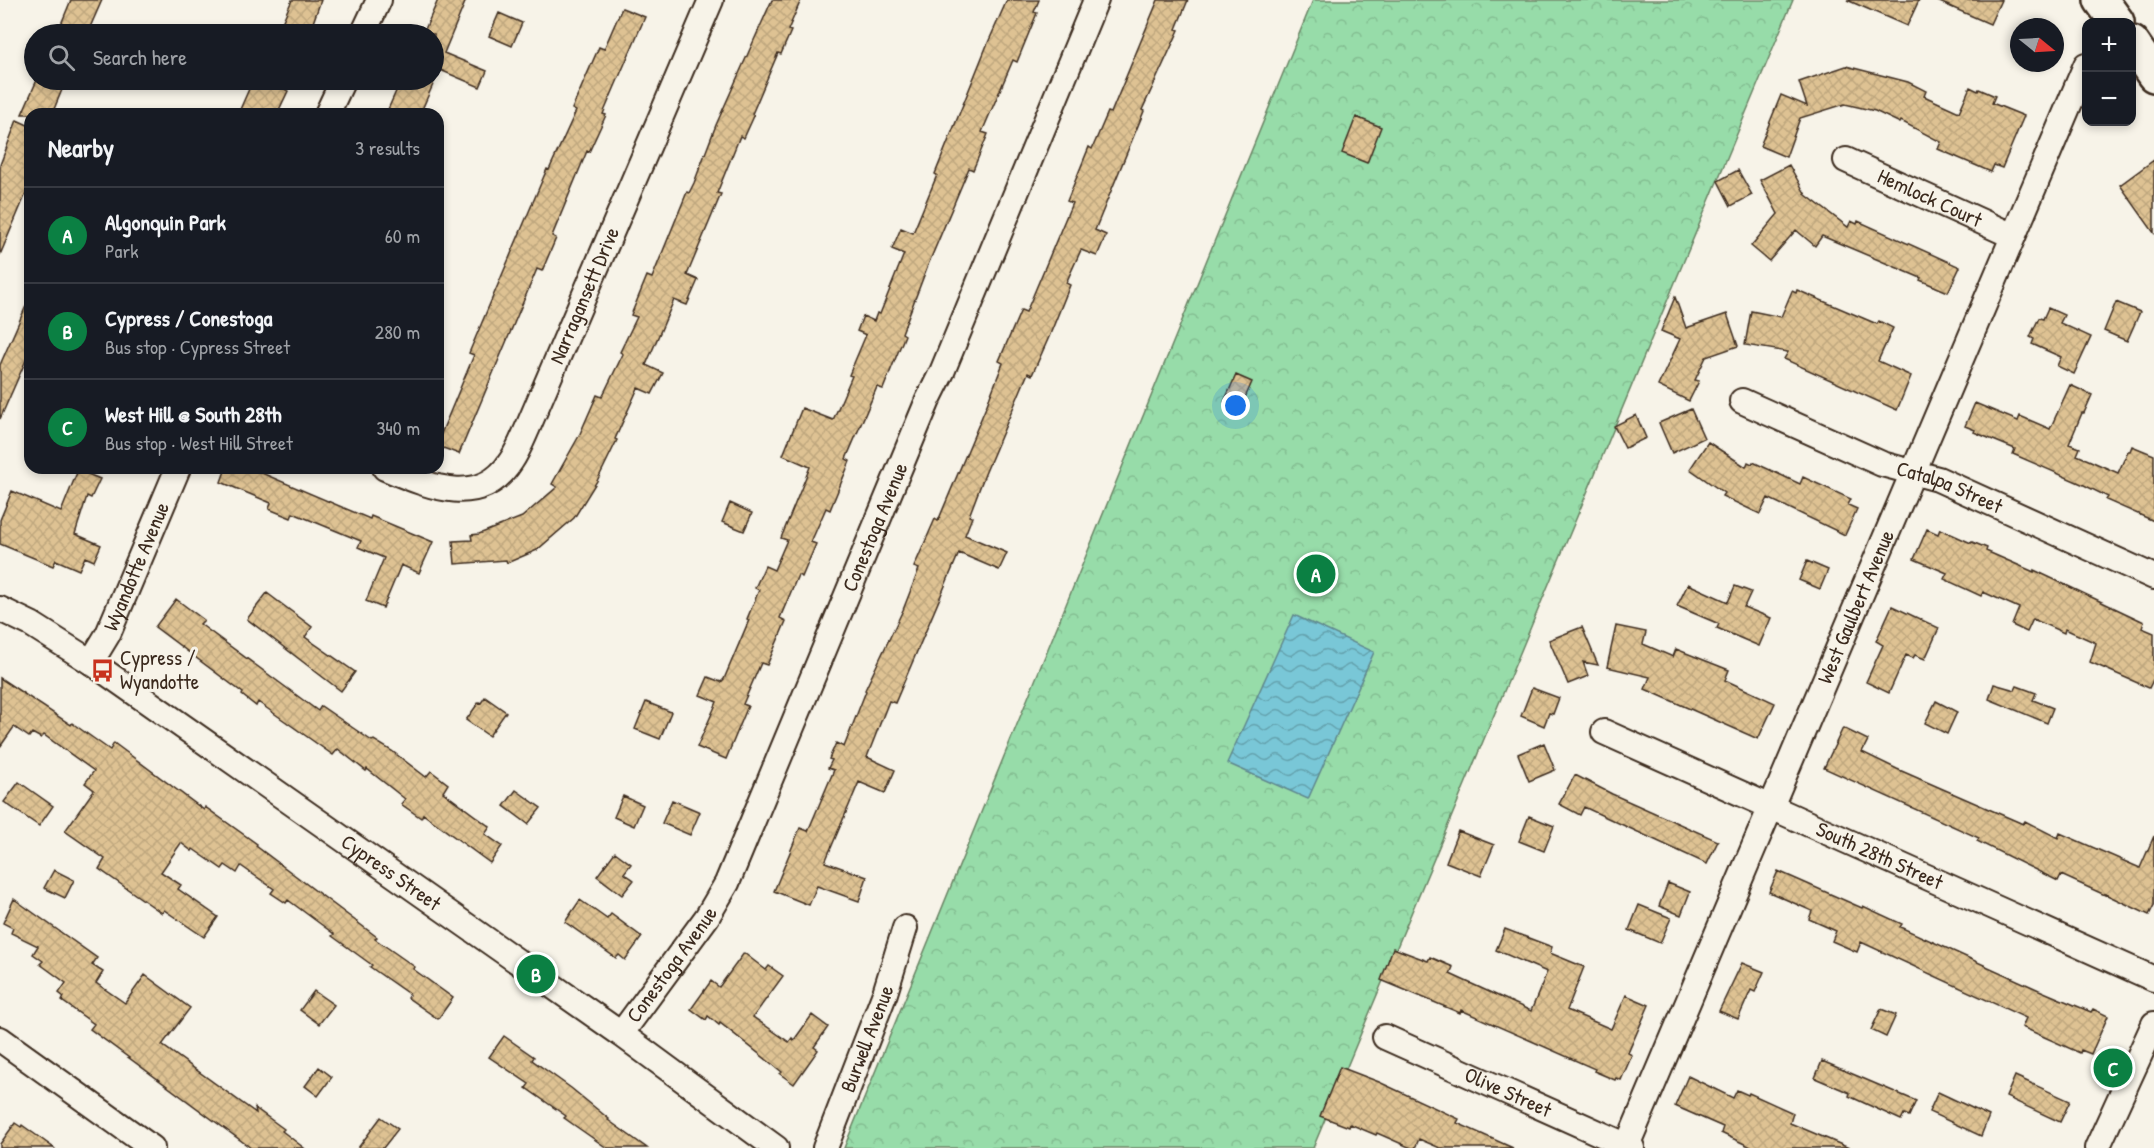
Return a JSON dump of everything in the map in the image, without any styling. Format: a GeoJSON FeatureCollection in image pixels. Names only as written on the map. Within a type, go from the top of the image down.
{"type":"FeatureCollection","features":[{"type":"Feature","properties":{"kind":"street"},"geometry":{"type":"LineString","coordinates":[[368,24],[379,0]]}},
{"type":"Feature","properties":{"kind":"street","name":"Narragansett Drive"},"geometry":{"type":"LineString","coordinates":[[400,474],[422,483],[453,490],[472,489],[496,477],[512,461],[711,0]]}},
{"type":"Feature","properties":{"kind":"street","name":"Conestoga Avenue"},"geometry":{"type":"LineString","coordinates":[[621,1034],[707,917],[727,883],[928,400],[1020,188],[1096,0]]}},
{"type":"Feature","properties":{"kind":"street"},"geometry":{"type":"LineString","coordinates":[[2136,49],[2154,75]]}},
{"type":"Feature","properties":{"kind":"street","name":"West Gaulbert Avenue"},"geometry":{"type":"LineString","coordinates":[[1629,1147],[2083,72]]}},
{"type":"Feature","properties":{"kind":"street"},"geometry":{"type":"LineString","coordinates":[[330,108],[338,90]]}},
{"type":"Feature","properties":{"kind":"street","name":"Hemlock Court"},"geometry":{"type":"LineString","coordinates":[[1846,160],[2013,236]]}},
{"type":"Feature","properties":{"kind":"street","name":"Catalpa Street"},"geometry":{"type":"LineString","coordinates":[[1742,401],[1882,464],[1938,479],[2154,577]]}},
{"type":"Feature","properties":{"kind":"street","name":"Wyandotte Avenue"},"geometry":{"type":"LineString","coordinates":[[92,662],[108,634],[175,474]]}},
{"type":"Feature","properties":{"kind":"street","name":"Cypress Street"},"geometry":{"type":"LineString","coordinates":[[0,609],[31,624],[92,662],[621,1034],[776,1148]]}},
{"type":"Feature","properties":{"kind":"street","name":"South 28th Street"},"geometry":{"type":"LineString","coordinates":[[1604,732],[2154,979]]}},
{"type":"Feature","properties":{"kind":"street","name":"Burwell Avenue"},"geometry":{"type":"LineString","coordinates":[[825,1148],[885,993],[905,928]]}},
{"type":"Feature","properties":{"kind":"street"},"geometry":{"type":"LineString","coordinates":[[2097,1148],[2154,1024]]}},
{"type":"Feature","properties":{"kind":"street","name":"Olive Street"},"geometry":{"type":"LineString","coordinates":[[1385,1037],[1629,1147]]}},
{"type":"Feature","properties":{"kind":"street"},"geometry":{"type":"LineString","coordinates":[[0,1039],[152,1148]]}},
{"type":"Feature","properties":{"kind":"green space"},"geometry":{"type":"Polygon","coordinates":[[[1313,0],[1793,0],[1313,1148],[844,1148],[1313,0]]]}},
{"type":"Feature","properties":{"kind":"water"},"geometry":{"type":"Polygon","coordinates":[[[1294,615],[1374,652],[1308,799],[1227,763],[1294,615]]]}},
{"type":"Feature","properties":{"kind":"building"},"geometry":{"type":"Polygon","coordinates":[[[71,0],[102,0],[91,24],[61,24],[71,0]]]}},
{"type":"Feature","properties":{"kind":"building"},"geometry":{"type":"Polygon","coordinates":[[[292,0],[321,0],[313,24],[281,24],[292,0]]]}},
{"type":"Feature","properties":{"kind":"building"},"geometry":{"type":"Polygon","coordinates":[[[438,0],[466,0],[444,53],[444,24],[427,24],[438,0]]]}},
{"type":"Feature","properties":{"kind":"building"},"geometry":{"type":"Polygon","coordinates":[[[772,0],[801,0],[781,54],[778,53],[752,114],[754,116],[744,138],[740,136],[717,193],[721,194],[687,275],[698,280],[687,305],[674,300],[646,365],[663,373],[652,394],[638,388],[597,481],[574,518],[537,550],[507,563],[506,560],[455,564],[453,541],[472,540],[471,535],[522,517],[557,487],[552,484],[579,436],[597,395],[602,397],[623,354],[620,352],[637,317],[631,315],[647,276],[652,278],[687,192],[689,193],[694,183],[716,125],[772,0]]]}},
{"type":"Feature","properties":{"kind":"building"},"geometry":{"type":"Polygon","coordinates":[[[1007,0],[1039,0],[1034,12],[1037,13],[1017,62],[1013,60],[982,132],[988,134],[973,170],[969,168],[928,265],[902,333],[905,335],[883,389],[877,387],[846,459],[850,461],[830,510],[826,508],[811,542],[816,544],[802,577],[798,575],[780,618],[786,621],[767,665],[761,663],[743,704],[748,706],[726,759],[697,747],[717,702],[700,695],[708,677],[721,682],[724,679],[749,620],[747,619],[759,590],[755,588],[765,566],[774,570],[787,540],[781,538],[810,467],[783,455],[802,408],[833,420],[866,335],[857,331],[863,316],[874,321],[877,313],[880,314],[904,254],[892,249],[901,228],[913,233],[1007,0]]]}},
{"type":"Feature","properties":{"kind":"building"},"geometry":{"type":"Polygon","coordinates":[[[1158,0],[1188,0],[1176,29],[1179,30],[1142,110],[1144,111],[1095,230],[1106,235],[1097,256],[1081,250],[1066,283],[1070,285],[1049,337],[1032,375],[1028,373],[969,516],[972,517],[965,535],[1007,553],[999,570],[959,553],[895,703],[889,701],[867,757],[895,770],[885,793],[859,782],[825,862],[867,877],[859,901],[817,886],[809,905],[774,891],[800,828],[808,831],[834,770],[828,768],[832,760],[829,759],[836,743],[844,747],[865,690],[903,610],[919,569],[914,567],[935,519],[938,521],[986,407],[1003,363],[999,361],[1021,310],[1026,312],[1030,303],[1072,203],[1067,201],[1089,147],[1092,149],[1108,112],[1111,113],[1158,0]]]}},
{"type":"Feature","properties":{"kind":"building"},"geometry":{"type":"Polygon","coordinates":[[[1847,0],[1919,0],[1907,26],[1847,0]]]}},
{"type":"Feature","properties":{"kind":"building"},"geometry":{"type":"Polygon","coordinates":[[[1935,0],[2001,0],[1990,24],[1935,0]]]}},
{"type":"Feature","properties":{"kind":"building"},"geometry":{"type":"Polygon","coordinates":[[[622,8],[645,17],[603,114],[606,115],[589,152],[587,151],[552,236],[556,238],[542,271],[537,269],[459,454],[444,448],[444,427],[474,355],[469,353],[547,169],[549,170],[576,111],[572,109],[599,47],[604,49],[622,8]]]}},
{"type":"Feature","properties":{"kind":"building"},"geometry":{"type":"Polygon","coordinates":[[[499,13],[522,23],[512,46],[489,36],[499,13]]]}},
{"type":"Feature","properties":{"kind":"building"},"geometry":{"type":"Polygon","coordinates":[[[444,53],[487,71],[480,87],[444,72],[444,53]]]}},
{"type":"Feature","properties":{"kind":"building"},"geometry":{"type":"Polygon","coordinates":[[[1846,66],[1908,82],[1926,91],[1924,96],[1959,112],[1970,87],[1995,96],[1992,103],[2024,116],[2002,168],[1994,165],[1991,172],[1938,149],[1941,142],[1901,121],[1900,123],[1875,111],[1845,104],[1800,118],[1786,157],[1760,146],[1781,95],[1807,106],[1799,82],[1846,66]]]}},
{"type":"Feature","properties":{"kind":"building"},"geometry":{"type":"Polygon","coordinates":[[[33,90],[62,90],[54,108],[25,108],[33,90]]]}},
{"type":"Feature","properties":{"kind":"building"},"geometry":{"type":"Polygon","coordinates":[[[249,90],[288,91],[280,108],[241,108],[249,90]]]}},
{"type":"Feature","properties":{"kind":"building"},"geometry":{"type":"Polygon","coordinates":[[[397,90],[431,90],[423,108],[389,108],[397,90]]]}},
{"type":"Feature","properties":{"kind":"building"},"geometry":{"type":"Polygon","coordinates":[[[1356,117],[1381,127],[1367,163],[1342,153],[1356,117]]]}},
{"type":"Feature","properties":{"kind":"building"},"geometry":{"type":"Polygon","coordinates":[[[17,120],[24,123],[24,198],[0,255],[0,165],[17,120]]]}},
{"type":"Feature","properties":{"kind":"building"},"geometry":{"type":"Polygon","coordinates":[[[2154,160],[2154,233],[2120,185],[2154,160]]]}},
{"type":"Feature","properties":{"kind":"building"},"geometry":{"type":"Polygon","coordinates":[[[1789,165],[1806,195],[1848,227],[1851,221],[1857,224],[1858,221],[1960,267],[1948,292],[1920,280],[1921,278],[1822,236],[1815,246],[1796,230],[1769,261],[1751,246],[1778,214],[1760,180],[1789,165]]]}},
{"type":"Feature","properties":{"kind":"building"},"geometry":{"type":"Polygon","coordinates":[[[1738,170],[1752,195],[1731,206],[1718,181],[1738,170]]]}},
{"type":"Feature","properties":{"kind":"building"},"geometry":{"type":"Polygon","coordinates":[[[1797,290],[1877,324],[1879,321],[1893,328],[1878,361],[1911,376],[1897,410],[1784,359],[1788,352],[1745,345],[1751,311],[1781,317],[1792,291],[1796,293],[1797,290]]]}},
{"type":"Feature","properties":{"kind":"building"},"geometry":{"type":"Polygon","coordinates":[[[1675,297],[1686,328],[1727,314],[1738,346],[1706,357],[1695,380],[1699,381],[1689,401],[1658,386],[1680,339],[1661,331],[1675,297]]]}},
{"type":"Feature","properties":{"kind":"building"},"geometry":{"type":"Polygon","coordinates":[[[2116,302],[2140,312],[2127,341],[2104,331],[2116,302]]]}},
{"type":"Feature","properties":{"kind":"building"},"geometry":{"type":"Polygon","coordinates":[[[2048,308],[2064,315],[2060,323],[2091,337],[2074,374],[2057,366],[2061,357],[2032,344],[2034,339],[2030,337],[2039,318],[2043,319],[2048,308]]]}},
{"type":"Feature","properties":{"kind":"building"},"geometry":{"type":"Polygon","coordinates":[[[24,311],[24,365],[0,419],[0,365],[24,311]]]}},
{"type":"Feature","properties":{"kind":"building"},"geometry":{"type":"Polygon","coordinates":[[[1236,375],[1252,382],[1240,409],[1224,402],[1236,375]]]}},
{"type":"Feature","properties":{"kind":"building"},"geometry":{"type":"Polygon","coordinates":[[[2070,385],[2092,395],[2069,444],[2080,448],[2077,455],[2118,473],[2132,446],[2154,455],[2154,521],[2106,500],[2108,497],[2084,485],[2013,454],[2015,449],[1965,426],[1975,403],[2018,421],[2020,416],[2050,429],[2070,385]]]}},
{"type":"Feature","properties":{"kind":"building"},"geometry":{"type":"Polygon","coordinates":[[[1691,409],[1704,438],[1672,453],[1659,423],[1691,409]]]}},
{"type":"Feature","properties":{"kind":"building"},"geometry":{"type":"Polygon","coordinates":[[[1636,415],[1646,438],[1625,448],[1614,426],[1636,415]]]}},
{"type":"Feature","properties":{"kind":"building"},"geometry":{"type":"Polygon","coordinates":[[[1708,442],[1746,467],[1748,462],[1752,464],[1753,462],[1800,484],[1803,477],[1851,499],[1848,505],[1857,509],[1845,535],[1768,498],[1760,514],[1722,496],[1724,493],[1690,469],[1708,442]]]}},
{"type":"Feature","properties":{"kind":"building"},"geometry":{"type":"Polygon","coordinates":[[[76,474],[88,474],[100,479],[91,498],[87,496],[75,534],[101,545],[94,561],[85,557],[79,570],[56,560],[53,566],[0,544],[0,520],[12,491],[61,512],[76,474]]]}},
{"type":"Feature","properties":{"kind":"building"},"geometry":{"type":"Polygon","coordinates":[[[224,474],[264,474],[370,519],[371,516],[433,542],[419,573],[401,565],[383,608],[366,601],[384,558],[358,547],[361,541],[293,513],[291,518],[269,509],[271,503],[221,482],[224,474]]]}},
{"type":"Feature","properties":{"kind":"building"},"geometry":{"type":"Polygon","coordinates":[[[730,503],[752,513],[744,531],[722,522],[730,503]]]}},
{"type":"Feature","properties":{"kind":"building"},"geometry":{"type":"Polygon","coordinates":[[[1927,529],[1938,534],[1940,529],[1987,548],[1986,551],[2034,572],[2034,570],[2144,622],[2142,628],[2154,633],[2154,678],[2149,688],[2090,662],[2096,643],[2065,629],[2064,633],[2033,619],[2027,632],[2012,625],[2019,608],[1983,592],[1981,596],[1944,579],[1947,573],[1914,559],[1927,529]]]}},
{"type":"Feature","properties":{"kind":"building"},"geometry":{"type":"Polygon","coordinates":[[[1807,561],[1828,570],[1820,589],[1799,580],[1807,561]]]}},
{"type":"Feature","properties":{"kind":"building"},"geometry":{"type":"Polygon","coordinates":[[[1688,584],[1728,602],[1735,586],[1751,592],[1744,607],[1771,618],[1759,646],[1717,628],[1719,624],[1677,606],[1688,584]]]}},
{"type":"Feature","properties":{"kind":"building"},"geometry":{"type":"Polygon","coordinates":[[[267,593],[312,627],[305,637],[355,672],[341,691],[247,619],[267,593]]]}},
{"type":"Feature","properties":{"kind":"building"},"geometry":{"type":"Polygon","coordinates":[[[176,599],[204,620],[200,624],[318,711],[321,706],[372,741],[392,751],[426,777],[431,771],[448,784],[443,792],[490,827],[485,834],[502,846],[490,863],[423,814],[421,818],[401,804],[405,799],[338,749],[333,755],[258,702],[256,706],[242,695],[243,693],[155,627],[176,599]]]}},
{"type":"Feature","properties":{"kind":"building"},"geometry":{"type":"Polygon","coordinates":[[[1892,606],[1939,628],[1925,659],[1915,655],[1913,658],[1906,655],[1889,693],[1866,682],[1883,645],[1876,641],[1892,606]]]}},
{"type":"Feature","properties":{"kind":"building"},"geometry":{"type":"Polygon","coordinates":[[[1616,626],[1646,632],[1643,644],[1673,657],[1676,649],[1729,670],[1725,680],[1775,703],[1758,739],[1645,689],[1650,677],[1607,667],[1616,626]]]}},
{"type":"Feature","properties":{"kind":"building"},"geometry":{"type":"Polygon","coordinates":[[[1582,627],[1598,665],[1583,662],[1588,676],[1568,684],[1549,640],[1582,627]]]}},
{"type":"Feature","properties":{"kind":"building"},"geometry":{"type":"Polygon","coordinates":[[[0,678],[110,750],[114,743],[204,810],[205,807],[257,844],[256,846],[377,937],[375,939],[453,998],[438,1019],[408,998],[410,995],[332,936],[334,934],[288,900],[286,903],[271,893],[274,889],[241,866],[237,873],[225,865],[222,869],[181,843],[161,872],[181,885],[178,889],[218,917],[204,937],[164,910],[162,913],[99,869],[105,859],[65,831],[94,790],[85,783],[94,771],[44,735],[41,738],[32,733],[29,737],[14,727],[0,747],[0,678]]]}},
{"type":"Feature","properties":{"kind":"building"},"geometry":{"type":"Polygon","coordinates":[[[1994,684],[2015,690],[2017,686],[2036,693],[2033,700],[2053,708],[2047,723],[1989,699],[1994,684]]]}},
{"type":"Feature","properties":{"kind":"building"},"geometry":{"type":"Polygon","coordinates":[[[1532,688],[1559,698],[1553,714],[1549,713],[1544,726],[1521,716],[1532,688]]]}},
{"type":"Feature","properties":{"kind":"building"},"geometry":{"type":"Polygon","coordinates":[[[485,697],[506,712],[489,736],[466,720],[485,697]]]}},
{"type":"Feature","properties":{"kind":"building"},"geometry":{"type":"Polygon","coordinates":[[[1936,701],[1957,712],[1947,734],[1925,723],[1936,701]]]}},
{"type":"Feature","properties":{"kind":"building"},"geometry":{"type":"Polygon","coordinates":[[[646,702],[671,712],[660,739],[635,729],[646,702]]]}},
{"type":"Feature","properties":{"kind":"building"},"geometry":{"type":"Polygon","coordinates":[[[1843,728],[1868,740],[1862,752],[1897,769],[2023,824],[2025,821],[2058,838],[2060,833],[2140,868],[2154,836],[2154,905],[2149,915],[2061,875],[2058,881],[1977,841],[1979,838],[1824,768],[1843,728]]]}},
{"type":"Feature","properties":{"kind":"building"},"geometry":{"type":"Polygon","coordinates":[[[1544,743],[1555,770],[1529,781],[1518,754],[1544,743]]]}},
{"type":"Feature","properties":{"kind":"building"},"geometry":{"type":"Polygon","coordinates":[[[1575,775],[1718,841],[1707,864],[1584,807],[1580,815],[1559,804],[1575,775]]]}},
{"type":"Feature","properties":{"kind":"building"},"geometry":{"type":"Polygon","coordinates":[[[19,782],[53,806],[39,826],[4,802],[19,782]]]}},
{"type":"Feature","properties":{"kind":"building"},"geometry":{"type":"Polygon","coordinates":[[[516,790],[541,808],[528,824],[504,806],[516,790]]]}},
{"type":"Feature","properties":{"kind":"building"},"geometry":{"type":"Polygon","coordinates":[[[623,796],[643,805],[634,826],[614,817],[623,796]]]}},
{"type":"Feature","properties":{"kind":"building"},"geometry":{"type":"Polygon","coordinates":[[[672,800],[700,812],[690,835],[662,823],[672,800]]]}},
{"type":"Feature","properties":{"kind":"building"},"geometry":{"type":"Polygon","coordinates":[[[1529,816],[1554,826],[1544,851],[1519,841],[1529,816]]]}},
{"type":"Feature","properties":{"kind":"building"},"geometry":{"type":"Polygon","coordinates":[[[1458,831],[1494,845],[1481,876],[1446,862],[1458,831]]]}},
{"type":"Feature","properties":{"kind":"building"},"geometry":{"type":"Polygon","coordinates":[[[615,852],[631,864],[624,873],[634,880],[622,895],[597,876],[615,852]]]}},
{"type":"Feature","properties":{"kind":"building"},"geometry":{"type":"Polygon","coordinates":[[[54,870],[74,880],[65,898],[44,888],[54,870]]]}},
{"type":"Feature","properties":{"kind":"building"},"geometry":{"type":"Polygon","coordinates":[[[1778,871],[1862,908],[1863,906],[1902,924],[1900,927],[2039,990],[2091,1012],[2093,1009],[2108,1016],[2091,1054],[2081,1050],[2080,1053],[2022,1027],[2026,1018],[1861,942],[1857,952],[1832,941],[1836,931],[1809,919],[1812,911],[1769,892],[1778,871]]]}},
{"type":"Feature","properties":{"kind":"building"},"geometry":{"type":"Polygon","coordinates":[[[1668,883],[1690,892],[1681,915],[1659,906],[1668,883]]]}},
{"type":"Feature","properties":{"kind":"building"},"geometry":{"type":"Polygon","coordinates":[[[14,899],[97,958],[92,965],[103,972],[96,983],[125,1003],[145,975],[190,1008],[162,1045],[256,1113],[255,1108],[284,1129],[282,1131],[304,1148],[251,1148],[90,1029],[94,1024],[62,1001],[64,997],[59,993],[66,983],[40,964],[43,961],[33,954],[38,946],[11,933],[13,928],[3,923],[14,899]]]}},
{"type":"Feature","properties":{"kind":"building"},"geometry":{"type":"Polygon","coordinates":[[[580,900],[607,919],[611,914],[642,937],[625,960],[619,955],[616,958],[565,922],[580,900]]]}},
{"type":"Feature","properties":{"kind":"building"},"geometry":{"type":"Polygon","coordinates":[[[1639,905],[1671,918],[1660,943],[1629,930],[1639,905]]]}},
{"type":"Feature","properties":{"kind":"building"},"geometry":{"type":"Polygon","coordinates":[[[1505,929],[1552,947],[1550,953],[1584,967],[1567,1010],[1611,1029],[1626,995],[1649,1005],[1628,1053],[1632,1055],[1621,1080],[1616,1078],[1615,1080],[1594,1071],[1595,1069],[1461,1010],[1460,1013],[1381,980],[1393,948],[1428,961],[1430,957],[1453,967],[1450,974],[1531,1011],[1547,972],[1496,950],[1505,929]]]}},
{"type":"Feature","properties":{"kind":"building"},"geometry":{"type":"Polygon","coordinates":[[[744,953],[766,970],[769,966],[783,976],[753,1017],[789,1042],[792,1038],[794,1040],[812,1015],[828,1027],[814,1047],[818,1050],[794,1084],[720,1023],[719,1025],[708,1016],[706,1020],[691,1009],[711,981],[719,987],[744,953]]]}},
{"type":"Feature","properties":{"kind":"building"},"geometry":{"type":"Polygon","coordinates":[[[1742,963],[1764,972],[1755,992],[1751,990],[1738,1019],[1719,1011],[1742,963]]]}},
{"type":"Feature","properties":{"kind":"building"},"geometry":{"type":"Polygon","coordinates":[[[314,991],[334,1005],[319,1024],[300,1010],[314,991]]]}},
{"type":"Feature","properties":{"kind":"building"},"geometry":{"type":"Polygon","coordinates":[[[1881,1009],[1896,1015],[1886,1037],[1871,1030],[1881,1009]]]}},
{"type":"Feature","properties":{"kind":"building"},"geometry":{"type":"Polygon","coordinates":[[[504,1036],[534,1057],[532,1060],[571,1088],[608,1120],[647,1148],[607,1148],[564,1118],[566,1116],[526,1088],[529,1084],[489,1057],[504,1036]]]}},
{"type":"Feature","properties":{"kind":"building"},"geometry":{"type":"Polygon","coordinates":[[[1822,1061],[1916,1101],[1909,1116],[1904,1114],[1901,1120],[1849,1096],[1850,1093],[1815,1078],[1822,1061]]]}},
{"type":"Feature","properties":{"kind":"building"},"geometry":{"type":"Polygon","coordinates":[[[319,1067],[332,1077],[318,1096],[305,1086],[319,1067]]]}},
{"type":"Feature","properties":{"kind":"building"},"geometry":{"type":"Polygon","coordinates":[[[1340,1067],[1379,1082],[1459,1119],[1457,1123],[1513,1148],[1440,1148],[1419,1139],[1415,1148],[1411,1148],[1377,1133],[1376,1135],[1350,1124],[1349,1127],[1320,1116],[1340,1067]]]}},
{"type":"Feature","properties":{"kind":"building"},"geometry":{"type":"Polygon","coordinates":[[[1688,1076],[1733,1098],[1737,1090],[1748,1095],[1749,1093],[1793,1113],[1790,1123],[1849,1148],[1753,1148],[1721,1133],[1723,1127],[1675,1106],[1688,1076]]]}},
{"type":"Feature","properties":{"kind":"building"},"geometry":{"type":"Polygon","coordinates":[[[2015,1076],[2070,1101],[2060,1122],[2006,1097],[2015,1076]]]}},
{"type":"Feature","properties":{"kind":"building"},"geometry":{"type":"Polygon","coordinates":[[[1938,1092],[1989,1116],[1981,1136],[1929,1112],[1938,1092]]]}},
{"type":"Feature","properties":{"kind":"building"},"geometry":{"type":"Polygon","coordinates":[[[381,1117],[398,1129],[383,1148],[358,1148],[381,1117]]]}},
{"type":"Feature","properties":{"kind":"building"},"geometry":{"type":"Polygon","coordinates":[[[15,1123],[21,1127],[22,1125],[54,1148],[0,1148],[0,1144],[15,1123]]]}},
{"type":"Feature","properties":{"kind":"place","name":"Algonquin Park"},"geometry":{"type":"Point","coordinates":[1316,574]}},
{"type":"Feature","properties":{"kind":"place","name":"Cypress / Wyandotte"},"geometry":{"type":"Point","coordinates":[102,670]}},
{"type":"Feature","properties":{"kind":"place","name":"Cypress / Conestoga"},"geometry":{"type":"Point","coordinates":[536,974]}},
{"type":"Feature","properties":{"kind":"place","name":"West Hill @ South 28th"},"geometry":{"type":"Point","coordinates":[2113,1068]}}]}
